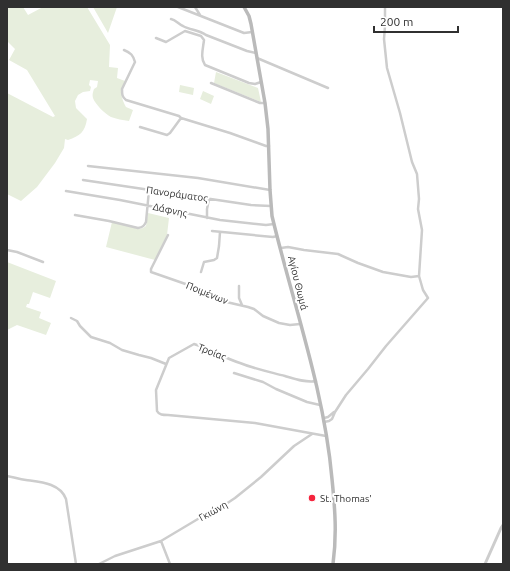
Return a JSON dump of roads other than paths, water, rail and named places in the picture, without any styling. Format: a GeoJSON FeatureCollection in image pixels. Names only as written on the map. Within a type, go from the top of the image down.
{"type":"FeatureCollection","features":[{"type":"Feature","properties":{"kind":"main road","name":"Αγίου Θωμά"},"geometry":{"type":"LineString","coordinates":[[244,7],[249,16],[265,103],[269,146],[271,206],[274,224],[316,382],[327,436],[336,520],[333,564]]}},
{"type":"Feature","properties":{"kind":"street"},"geometry":{"type":"LineString","coordinates":[[178,7],[244,33],[252,32]]}},
{"type":"Feature","properties":{"kind":"street"},"geometry":{"type":"LineString","coordinates":[[195,7],[200,16]]}},
{"type":"Feature","properties":{"kind":"street"},"geometry":{"type":"LineString","coordinates":[[324,420],[329,421],[332,419],[346,395],[428,298],[423,290],[419,276],[422,230],[418,209],[417,174],[412,162],[400,112],[387,68],[384,39],[385,7]]}},
{"type":"Feature","properties":{"kind":"street"},"geometry":{"type":"LineString","coordinates":[[171,19],[183,26],[247,51],[256,53]]}},
{"type":"Feature","properties":{"kind":"street"},"geometry":{"type":"LineString","coordinates":[[156,38],[166,42],[185,31],[201,36],[204,40],[202,61],[205,65],[249,83],[255,84],[261,82]]}},
{"type":"Feature","properties":{"kind":"street"},"geometry":{"type":"LineString","coordinates":[[124,50],[132,54],[135,62],[122,89],[122,93],[126,100],[269,146]]}},
{"type":"Feature","properties":{"kind":"street"},"geometry":{"type":"LineString","coordinates":[[257,58],[328,88]]}},
{"type":"Feature","properties":{"kind":"street"},"geometry":{"type":"LineString","coordinates":[[211,84],[260,103],[265,103]]}},
{"type":"Feature","properties":{"kind":"street"},"geometry":{"type":"LineString","coordinates":[[140,126],[167,135],[181,118]]}},
{"type":"Feature","properties":{"kind":"street"},"geometry":{"type":"LineString","coordinates":[[88,166],[198,178],[270,190]]}},
{"type":"Feature","properties":{"kind":"street","name":"Πανοράματος"},"geometry":{"type":"LineString","coordinates":[[83,180],[251,205],[271,206]]}},
{"type":"Feature","properties":{"kind":"street"},"geometry":{"type":"LineString","coordinates":[[75,215],[142,228],[146,222],[149,190]]}},
{"type":"Feature","properties":{"kind":"street","name":"Δάφνης"},"geometry":{"type":"LineString","coordinates":[[66,191],[148,205],[207,218],[266,225],[274,224]]}},
{"type":"Feature","properties":{"kind":"street"},"geometry":{"type":"LineString","coordinates":[[207,218],[209,199]]}},
{"type":"Feature","properties":{"kind":"street"},"geometry":{"type":"LineString","coordinates":[[212,231],[272,237],[277,236]]}},
{"type":"Feature","properties":{"kind":"street"},"geometry":{"type":"LineString","coordinates":[[201,272],[204,262],[217,258],[220,232]]}},
{"type":"Feature","properties":{"kind":"street","name":"Ποιμένων"},"geometry":{"type":"LineString","coordinates":[[168,235],[151,270],[152,272],[197,288],[222,301],[254,309],[263,316],[279,323],[290,326],[300,324]]}},
{"type":"Feature","properties":{"kind":"street"},"geometry":{"type":"LineString","coordinates":[[281,248],[288,247],[338,254],[383,272],[411,277],[419,276]]}},
{"type":"Feature","properties":{"kind":"street"},"geometry":{"type":"LineString","coordinates":[[7,250],[17,252],[43,262]]}},
{"type":"Feature","properties":{"kind":"street"},"geometry":{"type":"LineString","coordinates":[[239,286],[242,305]]}},
{"type":"Feature","properties":{"kind":"street"},"geometry":{"type":"LineString","coordinates":[[71,318],[77,322],[91,337],[110,343],[122,350],[166,364]]}},
{"type":"Feature","properties":{"kind":"street","name":"Τροίας"},"geometry":{"type":"LineString","coordinates":[[316,382],[309,382],[253,368],[194,344],[169,358],[156,390],[157,411],[161,415],[255,423],[327,436]]}},
{"type":"Feature","properties":{"kind":"street"},"geometry":{"type":"LineString","coordinates":[[234,373],[263,382],[276,390],[313,404],[321,405]]}},
{"type":"Feature","properties":{"kind":"street","name":"Γκιώνη"},"geometry":{"type":"LineString","coordinates":[[99,564],[115,556],[161,541],[213,510],[226,504],[261,477],[294,446],[312,434]]}},
{"type":"Feature","properties":{"kind":"street"},"geometry":{"type":"LineString","coordinates":[[7,476],[46,483],[52,485],[64,494],[76,564]]}},
{"type":"Feature","properties":{"kind":"street"},"geometry":{"type":"LineString","coordinates":[[484,564],[503,525]]}},
{"type":"Feature","properties":{"kind":"street"},"geometry":{"type":"LineString","coordinates":[[161,541],[170,564]]}},
{"type":"Feature","properties":{"kind":"place","name":"St. Thomas'"},"geometry":{"type":"Point","coordinates":[312,498]}}]}
